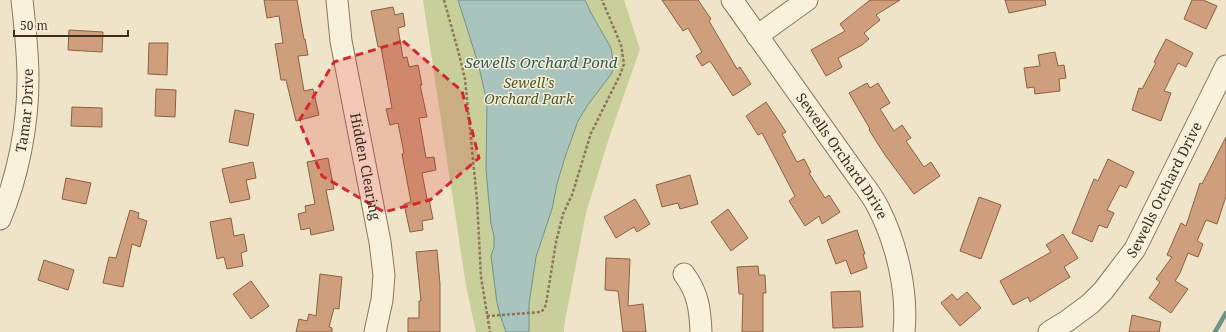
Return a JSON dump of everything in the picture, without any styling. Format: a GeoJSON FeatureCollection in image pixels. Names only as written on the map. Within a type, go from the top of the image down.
{"type":"FeatureCollection","features":[{"type":"Feature","properties":{"kind":"street","name":"Tamar Drive"},"geometry":{"type":"LineString","coordinates":[[0,219],[16,170],[25,127],[28,79],[22,0]]}},
{"type":"Feature","properties":{"kind":"street","name":"Hidden Clearing"},"geometry":{"type":"LineString","coordinates":[[337,0],[341,41],[380,242],[384,275],[382,300],[375,332]]}},
{"type":"Feature","properties":{"kind":"street","name":"Sewells Orchard Drive"},"geometry":{"type":"LineString","coordinates":[[732,0],[879,208],[897,254],[903,290],[904,332]]}},
{"type":"Feature","properties":{"kind":"street"},"geometry":{"type":"LineString","coordinates":[[757,36],[807,0]]}},
{"type":"Feature","properties":{"kind":"street","name":"Sewells Orchard Drive"},"geometry":{"type":"LineString","coordinates":[[1049,332],[1072,327],[1090,304],[1103,291],[1134,249],[1226,66]]}},
{"type":"Feature","properties":{"kind":"street"},"geometry":{"type":"LineString","coordinates":[[684,274],[693,286],[699,304],[701,332]]}},
{"type":"Feature","properties":{"kind":"path"},"geometry":{"type":"LineString","coordinates":[[444,0],[460,54],[465,79],[477,200],[481,277],[490,332]]}},
{"type":"Feature","properties":{"kind":"path"},"geometry":{"type":"LineString","coordinates":[[488,316],[537,313],[541,312],[546,304],[556,242],[563,214],[572,195],[591,133],[624,64],[624,56],[621,45],[602,0]]}},
{"type":"Feature","properties":{"kind":"highlighted area"},"geometry":{"type":"Polygon","coordinates":[[[403,41],[462,91],[479,158],[430,200],[384,212],[322,176],[299,121],[334,62],[403,41]]]}},
{"type":"Feature","properties":{"kind":"green space","name":"Sewell's Orchard Park"},"geometry":{"type":"Polygon","coordinates":[[[423,0],[624,0],[640,49],[609,138],[586,213],[564,332],[476,332],[466,286],[423,0]]]}},
{"type":"Feature","properties":{"kind":"water","name":"Sewells Orchard Pond"},"geometry":{"type":"Polygon","coordinates":[[[458,0],[585,0],[611,48],[613,61],[612,73],[587,106],[578,121],[557,184],[552,209],[536,257],[529,304],[529,332],[506,332],[497,303],[491,256],[494,247],[494,236],[491,224],[486,170],[487,102],[478,63],[458,0]]]}},
{"type":"Feature","properties":{"kind":"building"},"geometry":{"type":"Polygon","coordinates":[[[264,0],[297,0],[308,55],[298,56],[304,91],[313,89],[319,115],[296,121],[286,80],[281,80],[275,44],[283,43],[279,16],[267,18],[264,0]]]}},
{"type":"Feature","properties":{"kind":"building"},"geometry":{"type":"Polygon","coordinates":[[[662,0],[698,0],[711,19],[709,21],[737,69],[740,67],[751,84],[733,96],[710,61],[702,66],[696,56],[702,52],[688,28],[683,31],[662,0]]]}},
{"type":"Feature","properties":{"kind":"building"},"geometry":{"type":"Polygon","coordinates":[[[870,0],[900,0],[876,15],[880,20],[864,33],[869,39],[862,45],[838,58],[842,67],[826,76],[811,50],[845,31],[840,24],[870,0]]]}},
{"type":"Feature","properties":{"kind":"building"},"geometry":{"type":"Polygon","coordinates":[[[1005,0],[1045,0],[1046,5],[1009,13],[1005,0]]]}},
{"type":"Feature","properties":{"kind":"building"},"geometry":{"type":"Polygon","coordinates":[[[1192,0],[1203,0],[1217,6],[1206,29],[1184,19],[1192,0]]]}},
{"type":"Feature","properties":{"kind":"building"},"geometry":{"type":"Polygon","coordinates":[[[393,7],[395,15],[403,13],[405,26],[398,28],[403,58],[407,57],[409,67],[418,65],[422,85],[420,85],[427,117],[419,118],[426,158],[434,157],[436,170],[422,173],[433,219],[422,221],[423,230],[410,232],[404,204],[411,202],[402,154],[404,153],[398,123],[390,125],[386,109],[392,108],[381,47],[378,47],[371,11],[393,7]]]}},
{"type":"Feature","properties":{"kind":"building"},"geometry":{"type":"Polygon","coordinates":[[[69,30],[103,32],[102,52],[68,50],[69,30]]]}},
{"type":"Feature","properties":{"kind":"building"},"geometry":{"type":"Polygon","coordinates":[[[1166,39],[1193,53],[1186,67],[1178,63],[1164,91],[1171,93],[1161,121],[1132,110],[1139,88],[1142,89],[1156,63],[1154,62],[1166,39]]]}},
{"type":"Feature","properties":{"kind":"building"},"geometry":{"type":"Polygon","coordinates":[[[149,43],[168,43],[167,75],[148,74],[149,43]]]}},
{"type":"Feature","properties":{"kind":"building"},"geometry":{"type":"Polygon","coordinates":[[[1055,52],[1058,66],[1064,65],[1066,78],[1059,79],[1060,91],[1035,94],[1034,87],[1027,88],[1024,68],[1040,66],[1038,55],[1055,52]]]}},
{"type":"Feature","properties":{"kind":"building"},"geometry":{"type":"Polygon","coordinates":[[[867,83],[870,88],[878,83],[890,103],[880,109],[894,131],[902,125],[911,138],[906,141],[924,167],[931,162],[940,176],[914,194],[885,155],[869,130],[870,129],[849,93],[867,83]]]}},
{"type":"Feature","properties":{"kind":"building"},"geometry":{"type":"Polygon","coordinates":[[[156,89],[176,90],[175,117],[155,116],[156,89]]]}},
{"type":"Feature","properties":{"kind":"building"},"geometry":{"type":"Polygon","coordinates":[[[766,102],[786,132],[782,134],[797,162],[804,159],[811,172],[809,173],[825,198],[829,195],[840,212],[822,224],[819,216],[805,226],[789,201],[795,196],[762,133],[758,135],[746,116],[766,102]]]}},
{"type":"Feature","properties":{"kind":"building"},"geometry":{"type":"Polygon","coordinates":[[[72,107],[102,108],[102,127],[71,126],[72,107]]]}},
{"type":"Feature","properties":{"kind":"building"},"geometry":{"type":"Polygon","coordinates":[[[235,110],[254,114],[248,146],[229,142],[235,110]]]}},
{"type":"Feature","properties":{"kind":"building"},"geometry":{"type":"Polygon","coordinates":[[[1226,137],[1226,196],[1217,224],[1206,220],[1197,241],[1203,244],[1198,257],[1188,253],[1175,281],[1188,289],[1171,313],[1149,298],[1160,282],[1156,279],[1172,257],[1167,255],[1181,223],[1186,226],[1200,183],[1202,184],[1226,137]]]}},
{"type":"Feature","properties":{"kind":"building"},"geometry":{"type":"Polygon","coordinates":[[[328,158],[334,189],[326,190],[334,230],[311,235],[310,228],[301,230],[298,214],[306,212],[305,206],[315,204],[307,162],[328,158]]]}},
{"type":"Feature","properties":{"kind":"building"},"geometry":{"type":"Polygon","coordinates":[[[1108,159],[1134,172],[1126,188],[1120,185],[1107,210],[1114,213],[1107,228],[1099,225],[1092,242],[1072,233],[1094,179],[1098,181],[1108,159]]]}},
{"type":"Feature","properties":{"kind":"building"},"geometry":{"type":"Polygon","coordinates":[[[253,162],[256,178],[246,180],[250,199],[230,203],[222,169],[253,162]]]}},
{"type":"Feature","properties":{"kind":"building"},"geometry":{"type":"Polygon","coordinates":[[[690,175],[698,204],[680,209],[678,203],[662,207],[656,185],[690,175]]]}},
{"type":"Feature","properties":{"kind":"building"},"geometry":{"type":"Polygon","coordinates":[[[66,178],[91,183],[86,204],[62,199],[66,178]]]}},
{"type":"Feature","properties":{"kind":"building"},"geometry":{"type":"Polygon","coordinates":[[[979,197],[1001,205],[981,259],[960,251],[979,197]]]}},
{"type":"Feature","properties":{"kind":"building"},"geometry":{"type":"Polygon","coordinates":[[[635,199],[650,224],[637,232],[634,227],[616,238],[604,217],[635,199]]]}},
{"type":"Feature","properties":{"kind":"building"},"geometry":{"type":"Polygon","coordinates":[[[728,209],[748,238],[731,251],[711,222],[728,209]]]}},
{"type":"Feature","properties":{"kind":"building"},"geometry":{"type":"Polygon","coordinates":[[[130,210],[139,213],[138,218],[147,221],[140,247],[132,244],[123,287],[103,283],[109,257],[116,258],[130,210]]]}},
{"type":"Feature","properties":{"kind":"building"},"geometry":{"type":"Polygon","coordinates":[[[231,218],[234,236],[244,234],[247,251],[241,253],[243,266],[227,269],[224,257],[217,259],[210,222],[231,218]]]}},
{"type":"Feature","properties":{"kind":"building"},"geometry":{"type":"Polygon","coordinates":[[[857,230],[865,254],[863,254],[867,268],[851,274],[846,260],[836,264],[827,240],[857,230]]]}},
{"type":"Feature","properties":{"kind":"building"},"geometry":{"type":"Polygon","coordinates":[[[1063,234],[1078,258],[1064,267],[1070,277],[1030,302],[1028,297],[1013,305],[1000,281],[1051,252],[1046,245],[1063,234]]]}},
{"type":"Feature","properties":{"kind":"building"},"geometry":{"type":"Polygon","coordinates":[[[437,250],[440,284],[440,332],[408,332],[408,318],[419,318],[419,301],[421,301],[416,252],[437,250]]]}},
{"type":"Feature","properties":{"kind":"building"},"geometry":{"type":"Polygon","coordinates":[[[606,258],[630,259],[628,306],[643,304],[646,332],[623,332],[618,291],[605,290],[606,258]]]}},
{"type":"Feature","properties":{"kind":"building"},"geometry":{"type":"Polygon","coordinates":[[[44,260],[74,270],[68,290],[38,280],[44,260]]]}},
{"type":"Feature","properties":{"kind":"building"},"geometry":{"type":"Polygon","coordinates":[[[758,266],[759,275],[765,275],[766,293],[763,293],[763,332],[742,332],[743,294],[739,294],[737,267],[758,266]]]}},
{"type":"Feature","properties":{"kind":"building"},"geometry":{"type":"Polygon","coordinates":[[[320,274],[342,277],[339,309],[334,308],[329,327],[332,328],[332,332],[296,332],[299,319],[307,321],[309,314],[316,316],[320,274]]]}},
{"type":"Feature","properties":{"kind":"building"},"geometry":{"type":"Polygon","coordinates":[[[251,281],[269,306],[251,319],[233,294],[251,281]]]}},
{"type":"Feature","properties":{"kind":"building"},"geometry":{"type":"Polygon","coordinates":[[[860,291],[863,327],[833,328],[831,292],[860,291]]]}},
{"type":"Feature","properties":{"kind":"building"},"geometry":{"type":"Polygon","coordinates":[[[967,292],[981,308],[960,326],[941,303],[952,294],[957,300],[967,292]]]}},
{"type":"Feature","properties":{"kind":"building"},"geometry":{"type":"Polygon","coordinates":[[[1132,315],[1161,322],[1159,332],[1129,332],[1132,315]]]}},
{"type":"Feature","properties":{"kind":"waterway"},"geometry":{"type":"LineString","coordinates":[[1215,332],[1226,313]]}}]}
